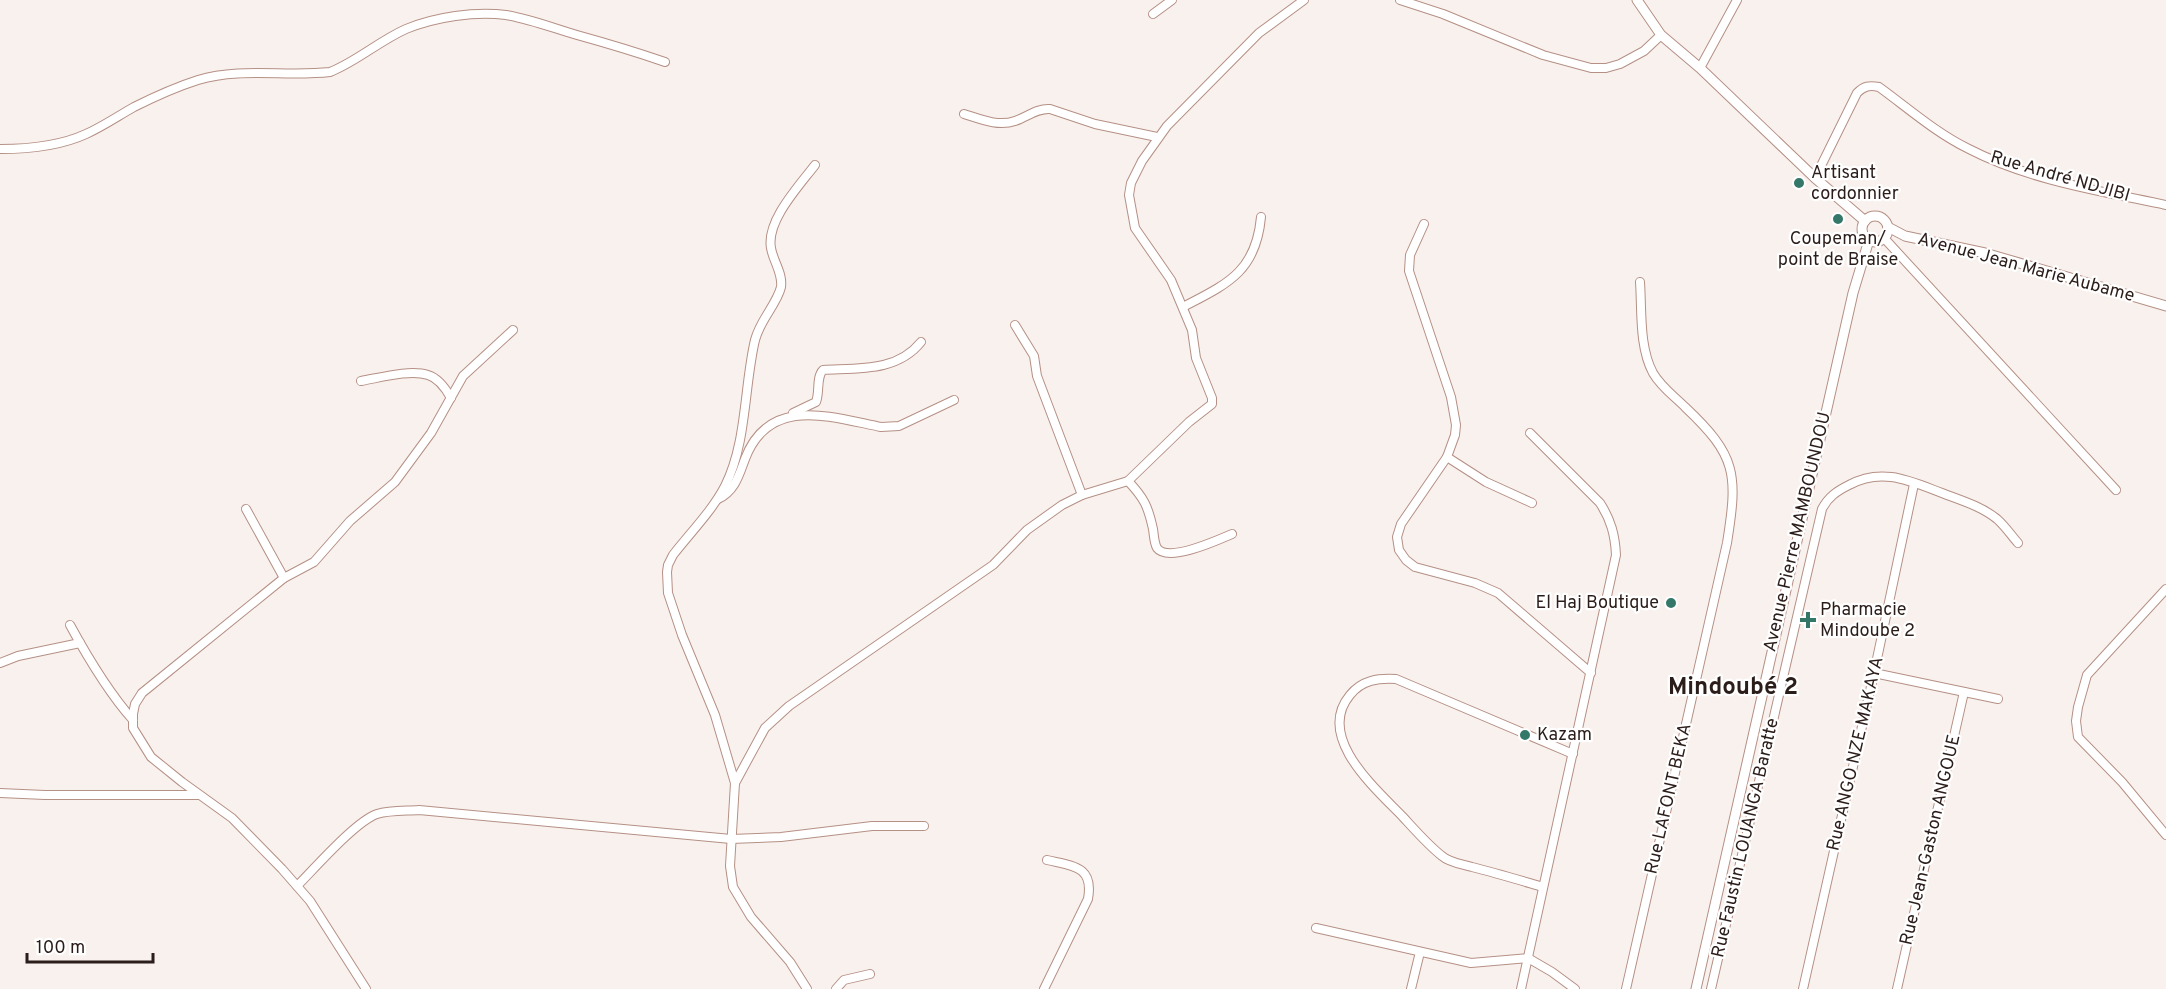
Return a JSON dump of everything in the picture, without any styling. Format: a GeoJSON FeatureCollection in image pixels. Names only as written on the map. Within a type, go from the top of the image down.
{"type":"FeatureCollection","features":[{"type":"Feature","properties":{"kind":"street"},"geometry":{"type":"LineString","coordinates":[[1153,14],[1172,0]]}},
{"type":"Feature","properties":{"kind":"street"},"geometry":{"type":"LineString","coordinates":[[735,783],[760,736],[774,718],[993,565],[1028,530],[1062,505],[1082,495],[1128,481],[1189,422],[1212,404],[1196,358],[1192,330],[1172,280],[1142,239],[1132,217],[1129,195],[1131,183],[1157,137],[1233,57],[1259,33],[1304,0]]}},
{"type":"Feature","properties":{"kind":"street"},"geometry":{"type":"LineString","coordinates":[[1400,0],[1443,14],[1543,55],[1591,68],[1606,68],[1620,64],[1644,51],[1661,35]]}},
{"type":"Feature","properties":{"kind":"street"},"geometry":{"type":"LineString","coordinates":[[1637,0],[1661,35],[1700,68],[1815,178],[1865,221]]}},
{"type":"Feature","properties":{"kind":"street"},"geometry":{"type":"LineString","coordinates":[[1700,68],[1737,0]]}},
{"type":"Feature","properties":{"kind":"street"},"geometry":{"type":"LineString","coordinates":[[0,149],[23,149],[69,140],[86,134],[135,106],[196,81],[223,74],[330,72],[340,69],[377,44],[408,28],[450,17],[503,15],[526,19],[620,46],[665,62]]}},
{"type":"Feature","properties":{"kind":"street","name":"Rue André NDJIBI"},"geometry":{"type":"LineString","coordinates":[[1815,178],[1857,93],[1863,87],[1871,85],[1879,87],[1940,132],[1995,162],[2081,186],[2166,206]]}},
{"type":"Feature","properties":{"kind":"street"},"geometry":{"type":"LineString","coordinates":[[964,114],[990,122],[1014,122],[1043,109],[1095,124],[1157,137]]}},
{"type":"Feature","properties":{"kind":"street"},"geometry":{"type":"LineString","coordinates":[[807,989],[790,962],[751,917],[733,886],[730,875],[735,783],[715,715],[682,635],[667,586],[668,565],[673,555],[717,500],[735,458],[756,338],[761,323],[780,290],[780,272],[771,249],[771,231],[784,207],[815,165]]}},
{"type":"Feature","properties":{"kind":"street"},"geometry":{"type":"LineString","coordinates":[[1874,216],[1880,217],[1888,227],[1884,238],[1876,241],[1869,240],[1862,229],[1865,221],[1874,216]]}},
{"type":"Feature","properties":{"kind":"street"},"geometry":{"type":"LineString","coordinates":[[1183,307],[1227,283],[1242,270],[1252,256],[1259,239],[1261,217]]}},
{"type":"Feature","properties":{"kind":"street"},"geometry":{"type":"LineString","coordinates":[[1424,224],[1410,255],[1408,267],[1454,411],[1455,435],[1447,457],[1401,524],[1397,537],[1399,550],[1415,567],[1475,583],[1498,593],[1591,673]]}},
{"type":"Feature","properties":{"kind":"street","name":"Avenue Jean Marie Aubame"},"geometry":{"type":"LineString","coordinates":[[1888,227],[1905,236],[1996,256],[2166,306]]}},
{"type":"Feature","properties":{"kind":"street"},"geometry":{"type":"LineString","coordinates":[[1884,238],[2116,490]]}},
{"type":"Feature","properties":{"kind":"street","name":"Avenue Pierre MAMBOUNDOU"},"geometry":{"type":"LineString","coordinates":[[1695,989],[1806,495],[1863,252],[1869,240]]}},
{"type":"Feature","properties":{"kind":"street","name":"Rue LAFONT BEKA"},"geometry":{"type":"LineString","coordinates":[[1626,989],[1733,505],[1731,471],[1723,448],[1698,419],[1658,381],[1652,371],[1645,344],[1640,282]]}},
{"type":"Feature","properties":{"kind":"street"},"geometry":{"type":"LineString","coordinates":[[1015,325],[1034,356],[1037,375],[1082,495]]}},
{"type":"Feature","properties":{"kind":"street"},"geometry":{"type":"LineString","coordinates":[[366,989],[328,927],[297,886],[232,818],[151,757],[133,728],[135,704],[142,693],[284,578],[314,562],[350,521],[395,482],[431,433],[463,376],[513,330]]}},
{"type":"Feature","properties":{"kind":"street"},"geometry":{"type":"LineString","coordinates":[[792,415],[794,411],[816,402],[819,394],[819,376],[823,370],[871,368],[896,362],[914,351],[921,342]]}},
{"type":"Feature","properties":{"kind":"street"},"geometry":{"type":"LineString","coordinates":[[361,381],[411,373],[429,375],[443,386],[452,398]]}},
{"type":"Feature","properties":{"kind":"street"},"geometry":{"type":"LineString","coordinates":[[717,500],[728,495],[735,484],[750,447],[760,435],[780,420],[792,415],[825,415],[881,427],[899,426],[954,400]]}},
{"type":"Feature","properties":{"kind":"street"},"geometry":{"type":"LineString","coordinates":[[1521,989],[1616,555],[1614,531],[1600,503],[1530,433]]}},
{"type":"Feature","properties":{"kind":"street"},"geometry":{"type":"LineString","coordinates":[[1447,457],[1486,482],[1532,503]]}},
{"type":"Feature","properties":{"kind":"street","name":"Rue Faustin LOUANGA Baratte"},"geometry":{"type":"LineString","coordinates":[[1711,989],[1822,509],[1826,501],[1836,491],[1857,480],[1883,475],[1964,501],[1990,514],[2018,543]]}},
{"type":"Feature","properties":{"kind":"street"},"geometry":{"type":"LineString","coordinates":[[1128,481],[1146,501],[1156,547],[1162,552],[1201,547],[1232,534]]}},
{"type":"Feature","properties":{"kind":"street","name":"Rue ANGO NZE MAKAYA"},"geometry":{"type":"LineString","coordinates":[[1803,989],[1914,484]]}},
{"type":"Feature","properties":{"kind":"street"},"geometry":{"type":"LineString","coordinates":[[246,509],[284,578]]}},
{"type":"Feature","properties":{"kind":"street"},"geometry":{"type":"LineString","coordinates":[[2166,589],[2087,675],[2076,721],[2078,737],[2122,782],[2166,835]]}},
{"type":"Feature","properties":{"kind":"street"},"geometry":{"type":"LineString","coordinates":[[70,625],[119,705],[133,720]]}},
{"type":"Feature","properties":{"kind":"street"},"geometry":{"type":"LineString","coordinates":[[0,663],[18,656],[80,643]]}},
{"type":"Feature","properties":{"kind":"street"},"geometry":{"type":"LineString","coordinates":[[1874,673],[1998,699]]}},
{"type":"Feature","properties":{"kind":"street"},"geometry":{"type":"LineString","coordinates":[[1543,887],[1443,857],[1387,801],[1349,756],[1341,739],[1339,720],[1345,701],[1356,688],[1382,678],[1396,679],[1573,754]]}},
{"type":"Feature","properties":{"kind":"street","name":"Rue Jean-Gaston ANGOUE"},"geometry":{"type":"LineString","coordinates":[[1897,989],[1964,692]]}},
{"type":"Feature","properties":{"kind":"street"},"geometry":{"type":"LineString","coordinates":[[0,793],[201,795]]}},
{"type":"Feature","properties":{"kind":"street"},"geometry":{"type":"LineString","coordinates":[[297,886],[359,825],[377,814],[386,812],[419,810],[731,839],[781,837],[872,826],[924,826]]}},
{"type":"Feature","properties":{"kind":"street"},"geometry":{"type":"LineString","coordinates":[[1044,989],[1084,907],[1090,886],[1089,877],[1082,870],[1047,860]]}},
{"type":"Feature","properties":{"kind":"street"},"geometry":{"type":"LineString","coordinates":[[1316,928],[1471,963],[1528,958],[1575,989]]}},
{"type":"Feature","properties":{"kind":"street"},"geometry":{"type":"LineString","coordinates":[[1411,989],[1420,952]]}},
{"type":"Feature","properties":{"kind":"street"},"geometry":{"type":"LineString","coordinates":[[836,989],[844,980],[870,974]]}},
{"type":"Feature","properties":{"kind":"place","name":"Artisant cordonnier"},"geometry":{"type":"Point","coordinates":[1799,183]}},
{"type":"Feature","properties":{"kind":"place","name":"Coupeman/ point de Braise"},"geometry":{"type":"Point","coordinates":[1838,219]}},
{"type":"Feature","properties":{"kind":"place","name":"El Haj Boutique"},"geometry":{"type":"Point","coordinates":[1671,603]}},
{"type":"Feature","properties":{"kind":"place","name":"Pharmacie Mindoube 2"},"geometry":{"type":"Point","coordinates":[1808,620]}},
{"type":"Feature","properties":{"kind":"place","name":"Kazam"},"geometry":{"type":"Point","coordinates":[1525,735]}},
{"type":"Feature","properties":{"kind":"district","name":"Mindoubé 2"},"geometry":{"type":"Point","coordinates":[1733,688]}}]}
